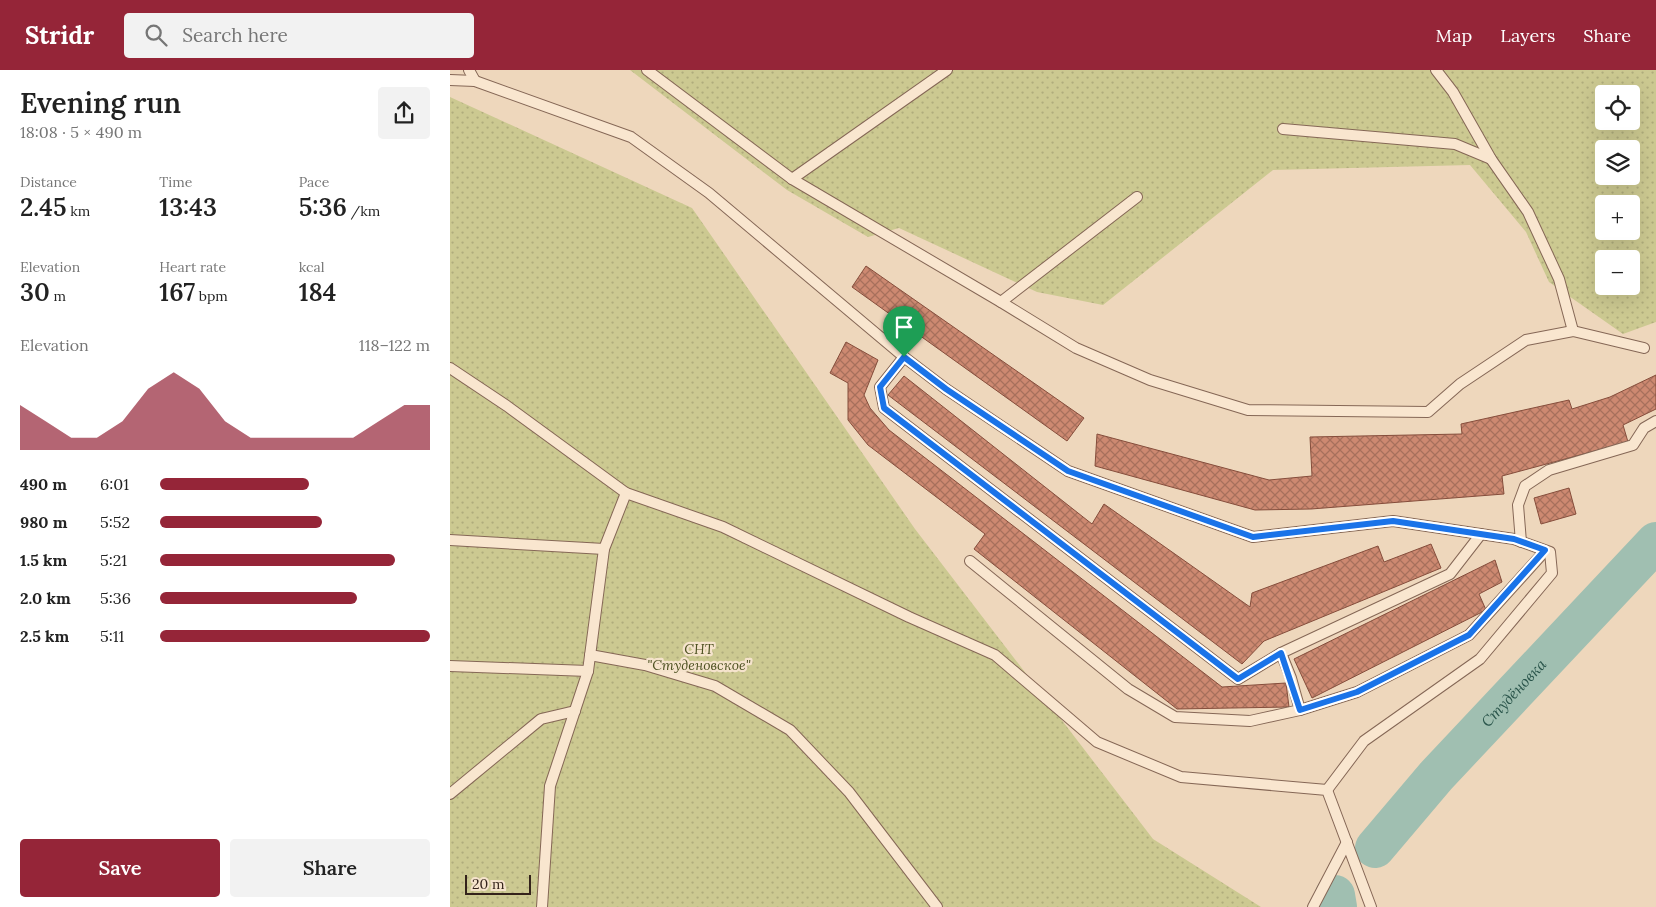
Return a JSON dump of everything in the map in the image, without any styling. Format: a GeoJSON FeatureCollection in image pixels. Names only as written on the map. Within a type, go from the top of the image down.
{"type":"FeatureCollection","features":[{"type":"Feature","properties":{"kind":"lane"},"geometry":{"type":"LineString","coordinates":[[470,70],[475,81]]}},
{"type":"Feature","properties":{"kind":"lane"},"geometry":{"type":"LineString","coordinates":[[647,70],[792,179],[1076,348],[1150,380],[1248,410],[1428,412],[1460,384],[1526,340],[1573,331],[1644,348]]}},
{"type":"Feature","properties":{"kind":"lane"},"geometry":{"type":"LineString","coordinates":[[792,179],[947,70]]}},
{"type":"Feature","properties":{"kind":"lane"},"geometry":{"type":"LineString","coordinates":[[1436,70],[1453,92],[1491,159],[1528,212],[1559,279],[1573,331]]}},
{"type":"Feature","properties":{"kind":"lane"},"geometry":{"type":"LineString","coordinates":[[450,80],[475,81],[631,137],[710,193],[904,357],[946,389],[1068,471],[1253,537],[1393,521],[1514,539],[1550,552],[1552,573],[1480,659],[1364,741],[1328,790]]}},
{"type":"Feature","properties":{"kind":"lane"},"geometry":{"type":"LineString","coordinates":[[1283,129],[1455,144],[1491,159]]}},
{"type":"Feature","properties":{"kind":"lane"},"geometry":{"type":"LineString","coordinates":[[1001,302],[1137,197]]}},
{"type":"Feature","properties":{"kind":"lane"},"geometry":{"type":"LineString","coordinates":[[904,357],[880,387],[884,408],[1238,679],[1281,653],[1450,574],[1481,534]]}},
{"type":"Feature","properties":{"kind":"lane"},"geometry":{"type":"LineString","coordinates":[[450,368],[507,406],[626,493],[723,527],[909,618],[995,655],[1097,742],[1181,777],[1328,790]]}},
{"type":"Feature","properties":{"kind":"lane"},"geometry":{"type":"LineString","coordinates":[[1521,542],[1518,505],[1525,486],[1549,470],[1633,445],[1644,428],[1656,422]]}},
{"type":"Feature","properties":{"kind":"lane"},"geometry":{"type":"LineString","coordinates":[[542,907],[550,786],[588,671],[604,549],[626,493]]}},
{"type":"Feature","properties":{"kind":"lane"},"geometry":{"type":"LineString","coordinates":[[450,540],[604,549]]}},
{"type":"Feature","properties":{"kind":"lane"},"geometry":{"type":"LineString","coordinates":[[970,561],[1128,689],[1175,717],[1250,721],[1300,710],[1357,692],[1469,635],[1545,550]]}},
{"type":"Feature","properties":{"kind":"lane"},"geometry":{"type":"LineString","coordinates":[[1281,653],[1300,710]]}},
{"type":"Feature","properties":{"kind":"lane"},"geometry":{"type":"LineString","coordinates":[[590,655],[645,665],[715,686],[790,730],[848,792],[936,907]]}},
{"type":"Feature","properties":{"kind":"lane"},"geometry":{"type":"LineString","coordinates":[[450,666],[588,671]]}},
{"type":"Feature","properties":{"kind":"lane"},"geometry":{"type":"LineString","coordinates":[[450,794],[541,719],[575,711]]}},
{"type":"Feature","properties":{"kind":"lane"},"geometry":{"type":"LineString","coordinates":[[1328,790],[1371,907]]}},
{"type":"Feature","properties":{"kind":"lane"},"geometry":{"type":"LineString","coordinates":[[1313,907],[1347,842]]}},
{"type":"Feature","properties":{"kind":"green space"},"geometry":{"type":"Polygon","coordinates":[[[630,70],[1656,70],[1656,322],[1623,334],[1549,282],[1526,232],[1470,165],[1273,170],[1103,305],[1037,292],[899,228],[868,237],[787,190],[630,70]]]}},
{"type":"Feature","properties":{"kind":"green space","name":"СНТ \"Студеновское\""},"geometry":{"type":"Polygon","coordinates":[[[450,97],[692,208],[915,529],[1153,839],[1261,907],[450,907],[450,97]]]}},
{"type":"Feature","properties":{"kind":"building"},"geometry":{"type":"Polygon","coordinates":[[[866,266],[1084,418],[1067,441],[852,287],[866,266]]]}},
{"type":"Feature","properties":{"kind":"building"},"geometry":{"type":"Polygon","coordinates":[[[846,342],[878,360],[864,395],[870,408],[889,430],[1222,687],[1286,683],[1289,707],[1177,709],[974,549],[985,534],[868,445],[848,420],[848,383],[830,373],[846,342]]]}},
{"type":"Feature","properties":{"kind":"building"},"geometry":{"type":"Polygon","coordinates":[[[1656,375],[1656,409],[1623,425],[1628,442],[1502,476],[1504,494],[1311,509],[1255,510],[1095,466],[1097,434],[1269,480],[1312,476],[1310,437],[1462,434],[1461,424],[1569,400],[1572,409],[1610,397],[1656,375]]]}},
{"type":"Feature","properties":{"kind":"building"},"geometry":{"type":"Polygon","coordinates":[[[904,376],[1092,524],[1104,504],[1250,607],[1252,593],[1378,546],[1384,562],[1431,544],[1441,568],[1264,641],[1242,664],[888,395],[904,376]]]}},
{"type":"Feature","properties":{"kind":"building"},"geometry":{"type":"Polygon","coordinates":[[[1569,488],[1576,514],[1541,524],[1534,498],[1569,488]]]}},
{"type":"Feature","properties":{"kind":"building"},"geometry":{"type":"Polygon","coordinates":[[[1495,560],[1502,582],[1479,594],[1486,610],[1312,698],[1294,659],[1495,560]]]}},
{"type":"Feature","properties":{"kind":"waterway","name":"Студёновка"},"geometry":{"type":"LineString","coordinates":[[1375,848],[1436,776],[1656,542]]}},
{"type":"Feature","properties":{"kind":"waterway","name":"Студёновка"},"geometry":{"type":"LineString","coordinates":[[1335,895],[1337,907]]}},
{"type":"Feature","properties":{"kind":"route"},"geometry":{"type":"LineString","coordinates":[[904,357],[946,389],[1068,471],[1253,537],[1393,521],[1514,539],[1545,550],[1469,635],[1357,692],[1300,710],[1291,678],[1281,653],[1238,679],[884,408],[880,387],[904,357]]}}]}
